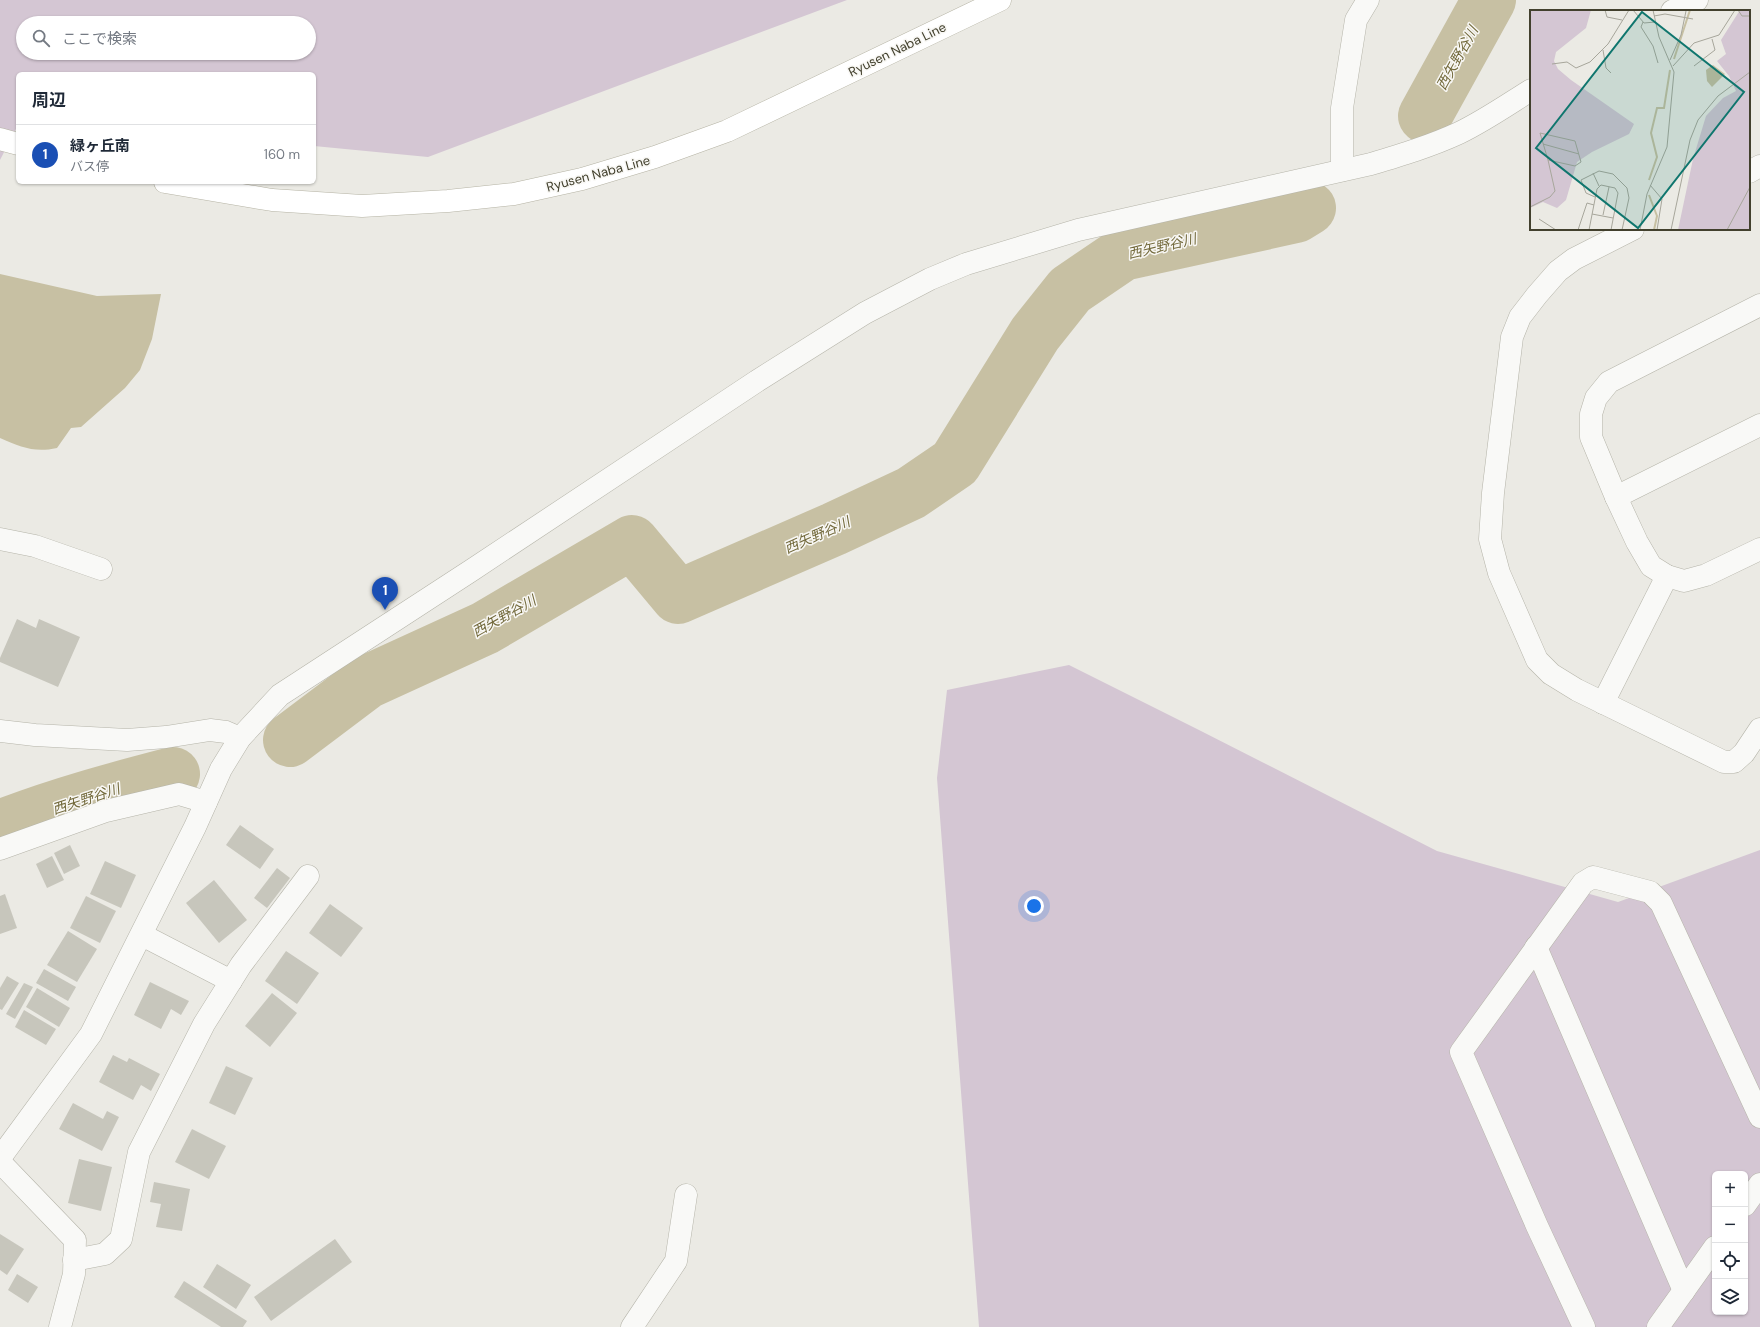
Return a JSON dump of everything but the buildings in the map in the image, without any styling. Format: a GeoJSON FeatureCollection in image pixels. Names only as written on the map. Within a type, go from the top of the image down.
{"type":"FeatureCollection","features":[{"type":"Feature","properties":{"kind":"main road","name":"Ryusen Naba Line"},"geometry":{"type":"LineString","coordinates":[[177,184],[272,200],[362,206],[448,201],[514,194],[582,179],[655,157],[727,131],[1000,0]]}},
{"type":"Feature","properties":{"kind":"main road"},"geometry":{"type":"LineString","coordinates":[[0,140],[16,144]]}},
{"type":"Feature","properties":{"kind":"street"},"geometry":{"type":"LineString","coordinates":[[1342,170],[1342,108],[1356,20],[1368,0]]}},
{"type":"Feature","properties":{"kind":"street"},"geometry":{"type":"LineString","coordinates":[[1674,10],[1697,0]]}},
{"type":"Feature","properties":{"kind":"street"},"geometry":{"type":"LineString","coordinates":[[0,1158],[91,1034],[142,935],[221,769],[240,738],[280,695],[763,377],[859,317],[898,295],[966,264],[1078,230],[1372,164],[1430,146],[1483,120],[1530,91]]}},
{"type":"Feature","properties":{"kind":"street"},"geometry":{"type":"LineString","coordinates":[[1750,171],[1760,166]]}},
{"type":"Feature","properties":{"kind":"street"},"geometry":{"type":"LineString","coordinates":[[1632,230],[1574,260],[1558,271],[1520,317],[1512,337],[1492,508],[1490,539],[1499,573],[1537,660],[1551,674],[1577,690],[1724,762],[1734,762],[1744,753],[1760,729]]}},
{"type":"Feature","properties":{"kind":"street"},"geometry":{"type":"LineString","coordinates":[[1760,305],[1609,382],[1596,398],[1591,414],[1591,438],[1637,542],[1651,566],[1667,576],[1684,581],[1706,575],[1760,549]]}},
{"type":"Feature","properties":{"kind":"street"},"geometry":{"type":"LineString","coordinates":[[1616,497],[1760,425]]}},
{"type":"Feature","properties":{"kind":"street"},"geometry":{"type":"LineString","coordinates":[[0,539],[35,546],[100,569]]}},
{"type":"Feature","properties":{"kind":"street"},"geometry":{"type":"LineString","coordinates":[[1603,703],[1667,576]]}},
{"type":"Feature","properties":{"kind":"street"},"geometry":{"type":"LineString","coordinates":[[0,731],[35,735],[127,740],[166,738],[210,730],[226,732],[240,738]]}},
{"type":"Feature","properties":{"kind":"street"},"geometry":{"type":"LineString","coordinates":[[0,849],[114,809],[179,794],[206,802]]}},
{"type":"Feature","properties":{"kind":"street"},"geometry":{"type":"LineString","coordinates":[[74,1260],[105,1254],[121,1239],[139,1152],[204,1024],[231,981],[308,876]]}},
{"type":"Feature","properties":{"kind":"street"},"geometry":{"type":"LineString","coordinates":[[1584,1327],[1537,1226],[1461,1052],[1583,883],[1593,877],[1650,892],[1661,903],[1760,1117]]}},
{"type":"Feature","properties":{"kind":"street"},"geometry":{"type":"LineString","coordinates":[[142,935],[231,981]]}},
{"type":"Feature","properties":{"kind":"street"},"geometry":{"type":"LineString","coordinates":[[1536,947],[1684,1291]]}},
{"type":"Feature","properties":{"kind":"street"},"geometry":{"type":"LineString","coordinates":[[0,1162],[75,1240],[74,1274],[60,1327]]}},
{"type":"Feature","properties":{"kind":"street"},"geometry":{"type":"LineString","coordinates":[[1748,1201],[1760,1184]]}},
{"type":"Feature","properties":{"kind":"street"},"geometry":{"type":"LineString","coordinates":[[632,1327],[676,1261],[686,1195]]}},
{"type":"Feature","properties":{"kind":"street"},"geometry":{"type":"LineString","coordinates":[[1658,1327],[1712,1251]]}},
{"type":"Feature","properties":{"kind":"shaded area"},"geometry":{"type":"Polygon","coordinates":[[[0,0],[847,0],[428,157],[316,146],[316,72],[16,72],[16,129],[0,160],[0,0]]]}},
{"type":"Feature","properties":{"kind":"shaded area"},"geometry":{"type":"Polygon","coordinates":[[[0,274],[97,296],[161,294],[152,339],[140,370],[125,388],[81,427],[71,428],[57,448],[41,450],[28,448],[0,438],[0,274]]]}},
{"type":"Feature","properties":{"kind":"shaded area"},"geometry":{"type":"Polygon","coordinates":[[[1069,665],[1437,851],[1618,902],[1760,850],[1760,1327],[979,1327],[937,778],[947,690],[1069,665]]]}},
{"type":"Feature","properties":{"kind":"waterway","name":"西矢野谷川"},"geometry":{"type":"LineString","coordinates":[[1425,116],[1489,0]]}},
{"type":"Feature","properties":{"kind":"waterway","name":"西矢野谷川"},"geometry":{"type":"LineString","coordinates":[[290,740],[367,682],[485,628],[632,542],[678,597],[834,529],[911,493],[955,463],[1035,334],[1070,290],[1123,254],[1296,216],[1309,208]]}},
{"type":"Feature","properties":{"kind":"waterway","name":"西矢野谷川"},"geometry":{"type":"LineString","coordinates":[[0,827],[64,805],[173,774]]}},
{"type":"Feature","properties":{"kind":"place","name":"緑ヶ丘南"},"geometry":{"type":"Point","coordinates":[385,610]}}]}
